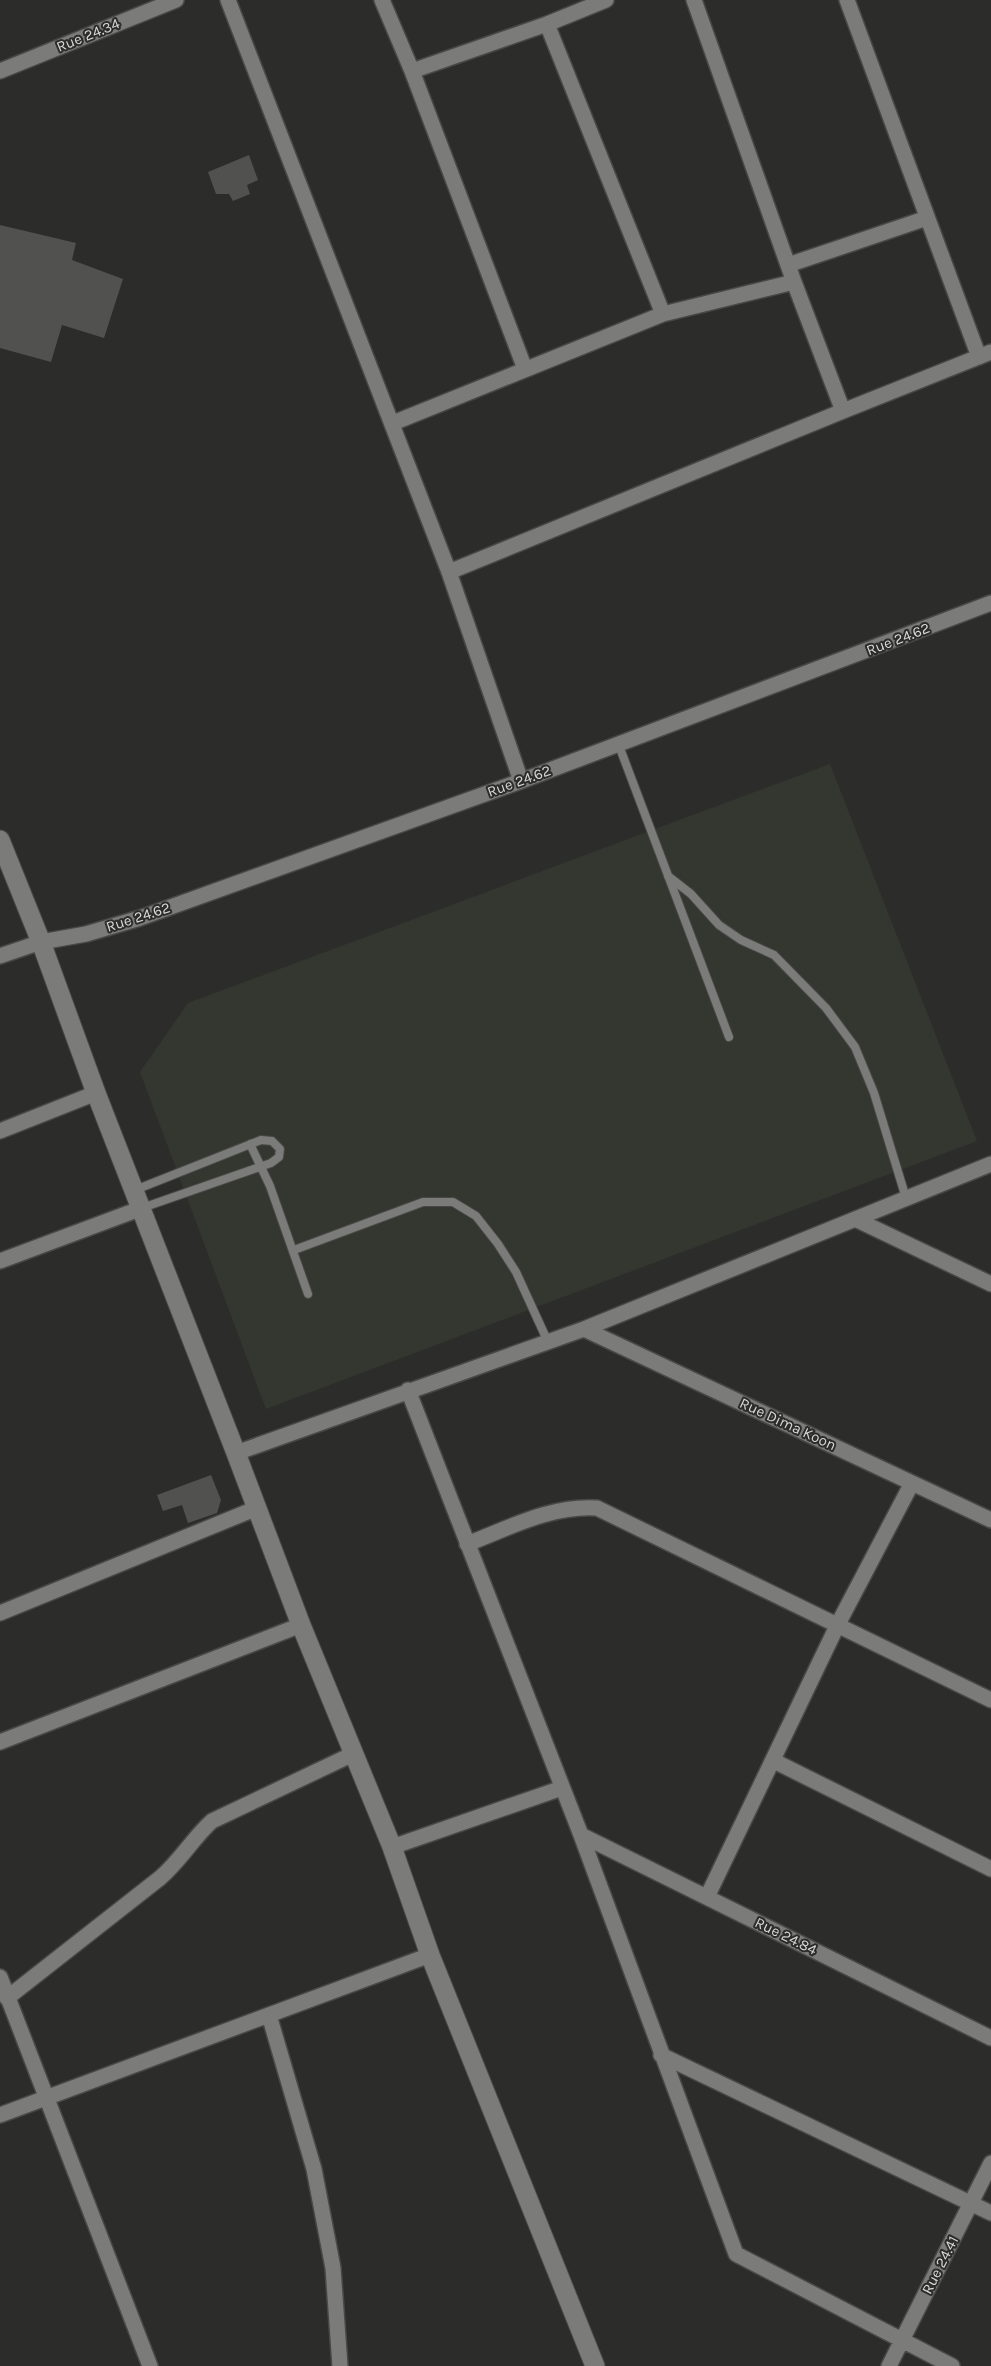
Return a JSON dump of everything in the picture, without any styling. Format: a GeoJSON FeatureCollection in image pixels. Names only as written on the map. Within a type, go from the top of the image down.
{"type":"FeatureCollection","features":[{"type":"Feature","properties":{"kind":"street","name":"Rue 24.34"},"geometry":{"type":"LineString","coordinates":[[0,71],[176,0]]}},
{"type":"Feature","properties":{"kind":"street"},"geometry":{"type":"LineString","coordinates":[[228,0],[449,572],[521,781]]}},
{"type":"Feature","properties":{"kind":"street"},"geometry":{"type":"LineString","coordinates":[[382,0],[412,71],[525,369]]}},
{"type":"Feature","properties":{"kind":"street"},"geometry":{"type":"LineString","coordinates":[[412,71],[548,24],[606,0]]}},
{"type":"Feature","properties":{"kind":"street"},"geometry":{"type":"LineString","coordinates":[[694,0],[794,282],[843,411]]}},
{"type":"Feature","properties":{"kind":"street"},"geometry":{"type":"LineString","coordinates":[[449,572],[985,355],[927,218],[847,0]]}},
{"type":"Feature","properties":{"kind":"street"},"geometry":{"type":"LineString","coordinates":[[548,24],[663,314]]}},
{"type":"Feature","properties":{"kind":"street"},"geometry":{"type":"LineString","coordinates":[[788,265],[927,218]]}},
{"type":"Feature","properties":{"kind":"street"},"geometry":{"type":"LineString","coordinates":[[393,423],[663,314],[794,282]]}},
{"type":"Feature","properties":{"kind":"street","name":"Rue 24.62"},"geometry":{"type":"LineString","coordinates":[[0,956],[41,942],[86,934],[140,918],[521,781],[991,603]]}},
{"type":"Feature","properties":{"kind":"street"},"geometry":{"type":"LineString","coordinates":[[0,840],[41,942],[96,1093],[142,1208],[301,1625],[392,1847],[430,1954],[595,2366]]}},
{"type":"Feature","properties":{"kind":"street"},"geometry":{"type":"LineString","coordinates":[[0,1131],[96,1093]]}},
{"type":"Feature","properties":{"kind":"street"},"geometry":{"type":"LineString","coordinates":[[236,1453],[408,1390],[584,1329],[991,1164]]}},
{"type":"Feature","properties":{"kind":"street"},"geometry":{"type":"LineString","coordinates":[[0,1261],[142,1208]]}},
{"type":"Feature","properties":{"kind":"street"},"geometry":{"type":"LineString","coordinates":[[855,1219],[991,1284]]}},
{"type":"Feature","properties":{"kind":"street","name":"Rue Dima Koon"},"geometry":{"type":"LineString","coordinates":[[584,1329],[991,1520]]}},
{"type":"Feature","properties":{"kind":"street"},"geometry":{"type":"LineString","coordinates":[[408,1390],[581,1836],[736,2254],[952,2366]]}},
{"type":"Feature","properties":{"kind":"street"},"geometry":{"type":"LineString","coordinates":[[707,1897],[774,1761],[838,1624],[912,1482]]}},
{"type":"Feature","properties":{"kind":"street"},"geometry":{"type":"LineString","coordinates":[[467,1544],[554,1511],[575,1507],[597,1508],[991,1700]]}},
{"type":"Feature","properties":{"kind":"street"},"geometry":{"type":"LineString","coordinates":[[0,1613],[257,1508]]}},
{"type":"Feature","properties":{"kind":"street"},"geometry":{"type":"LineString","coordinates":[[0,1742],[301,1625]]}},
{"type":"Feature","properties":{"kind":"street"},"geometry":{"type":"LineString","coordinates":[[7,1998],[160,1878],[176,1864],[200,1832],[212,1821],[353,1754]]}},
{"type":"Feature","properties":{"kind":"street"},"geometry":{"type":"LineString","coordinates":[[774,1761],[991,1869]]}},
{"type":"Feature","properties":{"kind":"street"},"geometry":{"type":"LineString","coordinates":[[392,1847],[562,1788]]}},
{"type":"Feature","properties":{"kind":"street","name":"Rue 24.84"},"geometry":{"type":"LineString","coordinates":[[581,1836],[991,2038]]}},
{"type":"Feature","properties":{"kind":"street"},"geometry":{"type":"LineString","coordinates":[[0,2115],[430,1954]]}},
{"type":"Feature","properties":{"kind":"street"},"geometry":{"type":"LineString","coordinates":[[0,1977],[150,2366]]}},
{"type":"Feature","properties":{"kind":"street"},"geometry":{"type":"LineString","coordinates":[[269,2014],[314,2169],[333,2268],[340,2366]]}},
{"type":"Feature","properties":{"kind":"street"},"geometry":{"type":"LineString","coordinates":[[661,2055],[991,2213]]}},
{"type":"Feature","properties":{"kind":"street","name":"Rue 24.41"},"geometry":{"type":"LineString","coordinates":[[889,2366],[991,2163]]}},
{"type":"Feature","properties":{"kind":"lane"},"geometry":{"type":"LineString","coordinates":[[618,743],[729,1037]]}},
{"type":"Feature","properties":{"kind":"lane"},"geometry":{"type":"LineString","coordinates":[[668,876],[691,894],[719,925],[742,940],[774,955],[826,1008],[855,1047],[874,1093],[906,1198]]}},
{"type":"Feature","properties":{"kind":"lane"},"geometry":{"type":"LineString","coordinates":[[134,1190],[261,1140],[272,1141],[280,1149],[279,1157],[271,1163],[142,1208]]}},
{"type":"Feature","properties":{"kind":"lane"},"geometry":{"type":"LineString","coordinates":[[250,1144],[294,1250],[308,1294]]}},
{"type":"Feature","properties":{"kind":"lane"},"geometry":{"type":"LineString","coordinates":[[294,1250],[423,1202],[453,1202],[476,1216],[498,1244],[516,1272],[548,1342]]}},
{"type":"Feature","properties":{"kind":"shaded area"},"geometry":{"type":"Polygon","coordinates":[[[830,764],[977,1141],[266,1409],[140,1072],[188,1003],[830,764]]]}},
{"type":"Feature","properties":{"kind":"building"},"geometry":{"type":"Polygon","coordinates":[[[249,155],[258,180],[247,185],[250,194],[233,201],[229,194],[216,194],[208,172],[249,155]]]}},
{"type":"Feature","properties":{"kind":"building"},"geometry":{"type":"Polygon","coordinates":[[[0,225],[76,243],[72,260],[123,279],[104,338],[62,325],[51,362],[0,348],[0,225]]]}},
{"type":"Feature","properties":{"kind":"building"},"geometry":{"type":"Polygon","coordinates":[[[211,1475],[221,1500],[217,1513],[188,1523],[182,1505],[163,1511],[157,1495],[211,1475]]]}}]}
